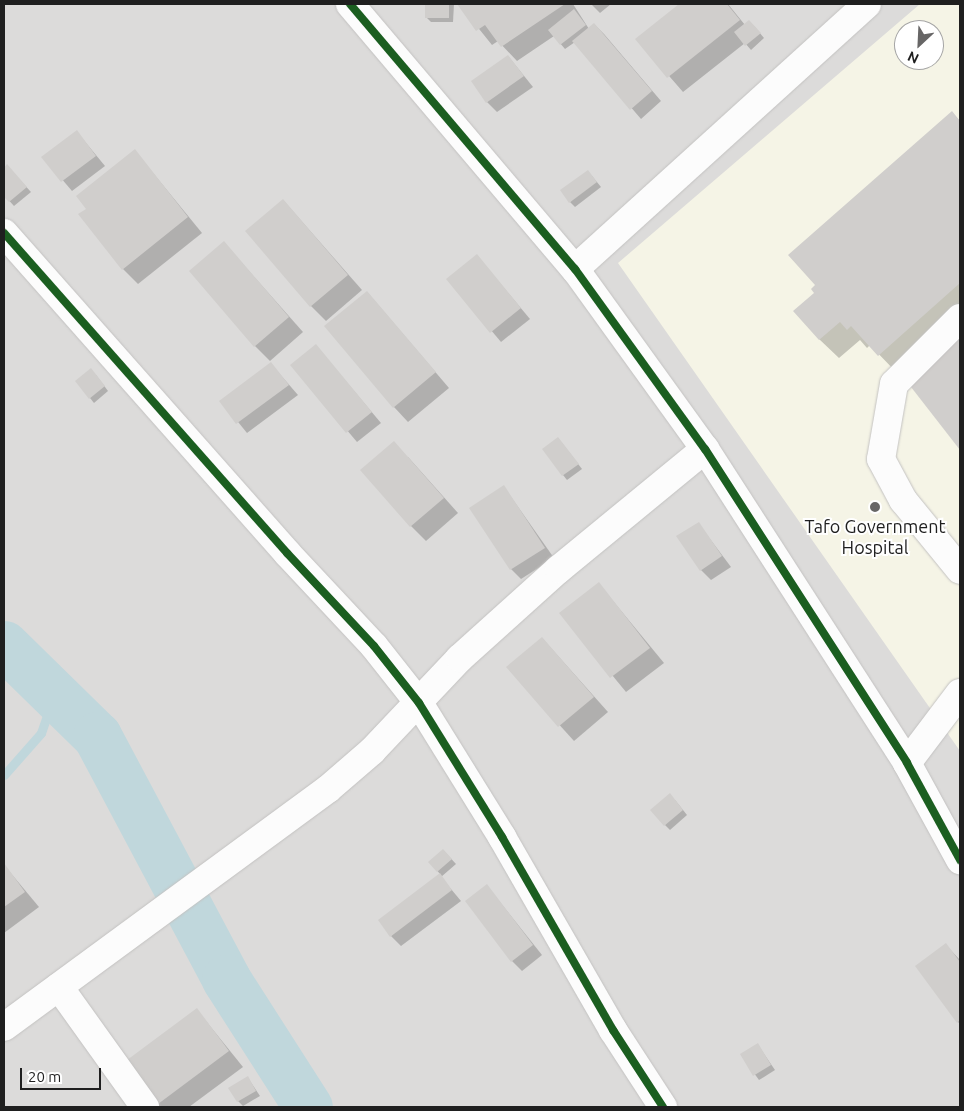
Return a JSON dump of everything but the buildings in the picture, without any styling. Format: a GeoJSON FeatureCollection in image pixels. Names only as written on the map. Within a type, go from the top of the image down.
{"type":"FeatureCollection","features":[{"type":"Feature","properties":{"kind":"street"},"geometry":{"type":"LineString","coordinates":[[350,4],[574,269],[705,449],[907,763],[958,850]]}},
{"type":"Feature","properties":{"kind":"street"},"geometry":{"type":"LineString","coordinates":[[574,269],[867,4]]}},
{"type":"Feature","properties":{"kind":"street"},"geometry":{"type":"LineString","coordinates":[[4,233],[287,553],[374,646],[419,703],[502,837],[613,1030],[663,1107]]}},
{"type":"Feature","properties":{"kind":"street"},"geometry":{"type":"LineString","coordinates":[[960,318],[894,384],[881,459],[903,500],[960,570]]}},
{"type":"Feature","properties":{"kind":"street"},"geometry":{"type":"LineString","coordinates":[[4,1027],[328,789],[372,751],[460,658],[545,582],[705,449]]}},
{"type":"Feature","properties":{"kind":"street"},"geometry":{"type":"LineString","coordinates":[[907,763],[960,693]]}},
{"type":"Feature","properties":{"kind":"street"},"geometry":{"type":"LineString","coordinates":[[59,988],[145,1107]]}},
{"type":"Feature","properties":{"kind":"shaded area"},"geometry":{"type":"Polygon","coordinates":[[[4,4],[960,4],[960,1107],[4,1107],[4,4]]]}},
{"type":"Feature","properties":{"kind":"shaded area","name":"Tafo Government Hospital"},"geometry":{"type":"Polygon","coordinates":[[[920,4],[960,4],[960,751],[618,263],[894,26],[894,70],[944,70],[944,20],[901,20],[920,4]]]}},
{"type":"Feature","properties":{"kind":"waterway"},"geometry":{"type":"LineString","coordinates":[[4,645],[97,736],[226,979],[308,1107]]}},
{"type":"Feature","properties":{"kind":"waterway"},"geometry":{"type":"LineString","coordinates":[[4,775],[41,733],[54,695]]}},
{"type":"Feature","properties":{"kind":"cycle path"},"geometry":{"type":"LineString","coordinates":[[350,4],[575,269],[705,449],[907,763],[960,860]]}},
{"type":"Feature","properties":{"kind":"cycle path"},"geometry":{"type":"LineString","coordinates":[[4,233],[287,553],[374,646],[419,703],[502,837],[613,1030],[663,1107]]}},
{"type":"Feature","properties":{"kind":"place","name":"Tafo Government Hospital"},"geometry":{"type":"Point","coordinates":[875,507]}}]}
